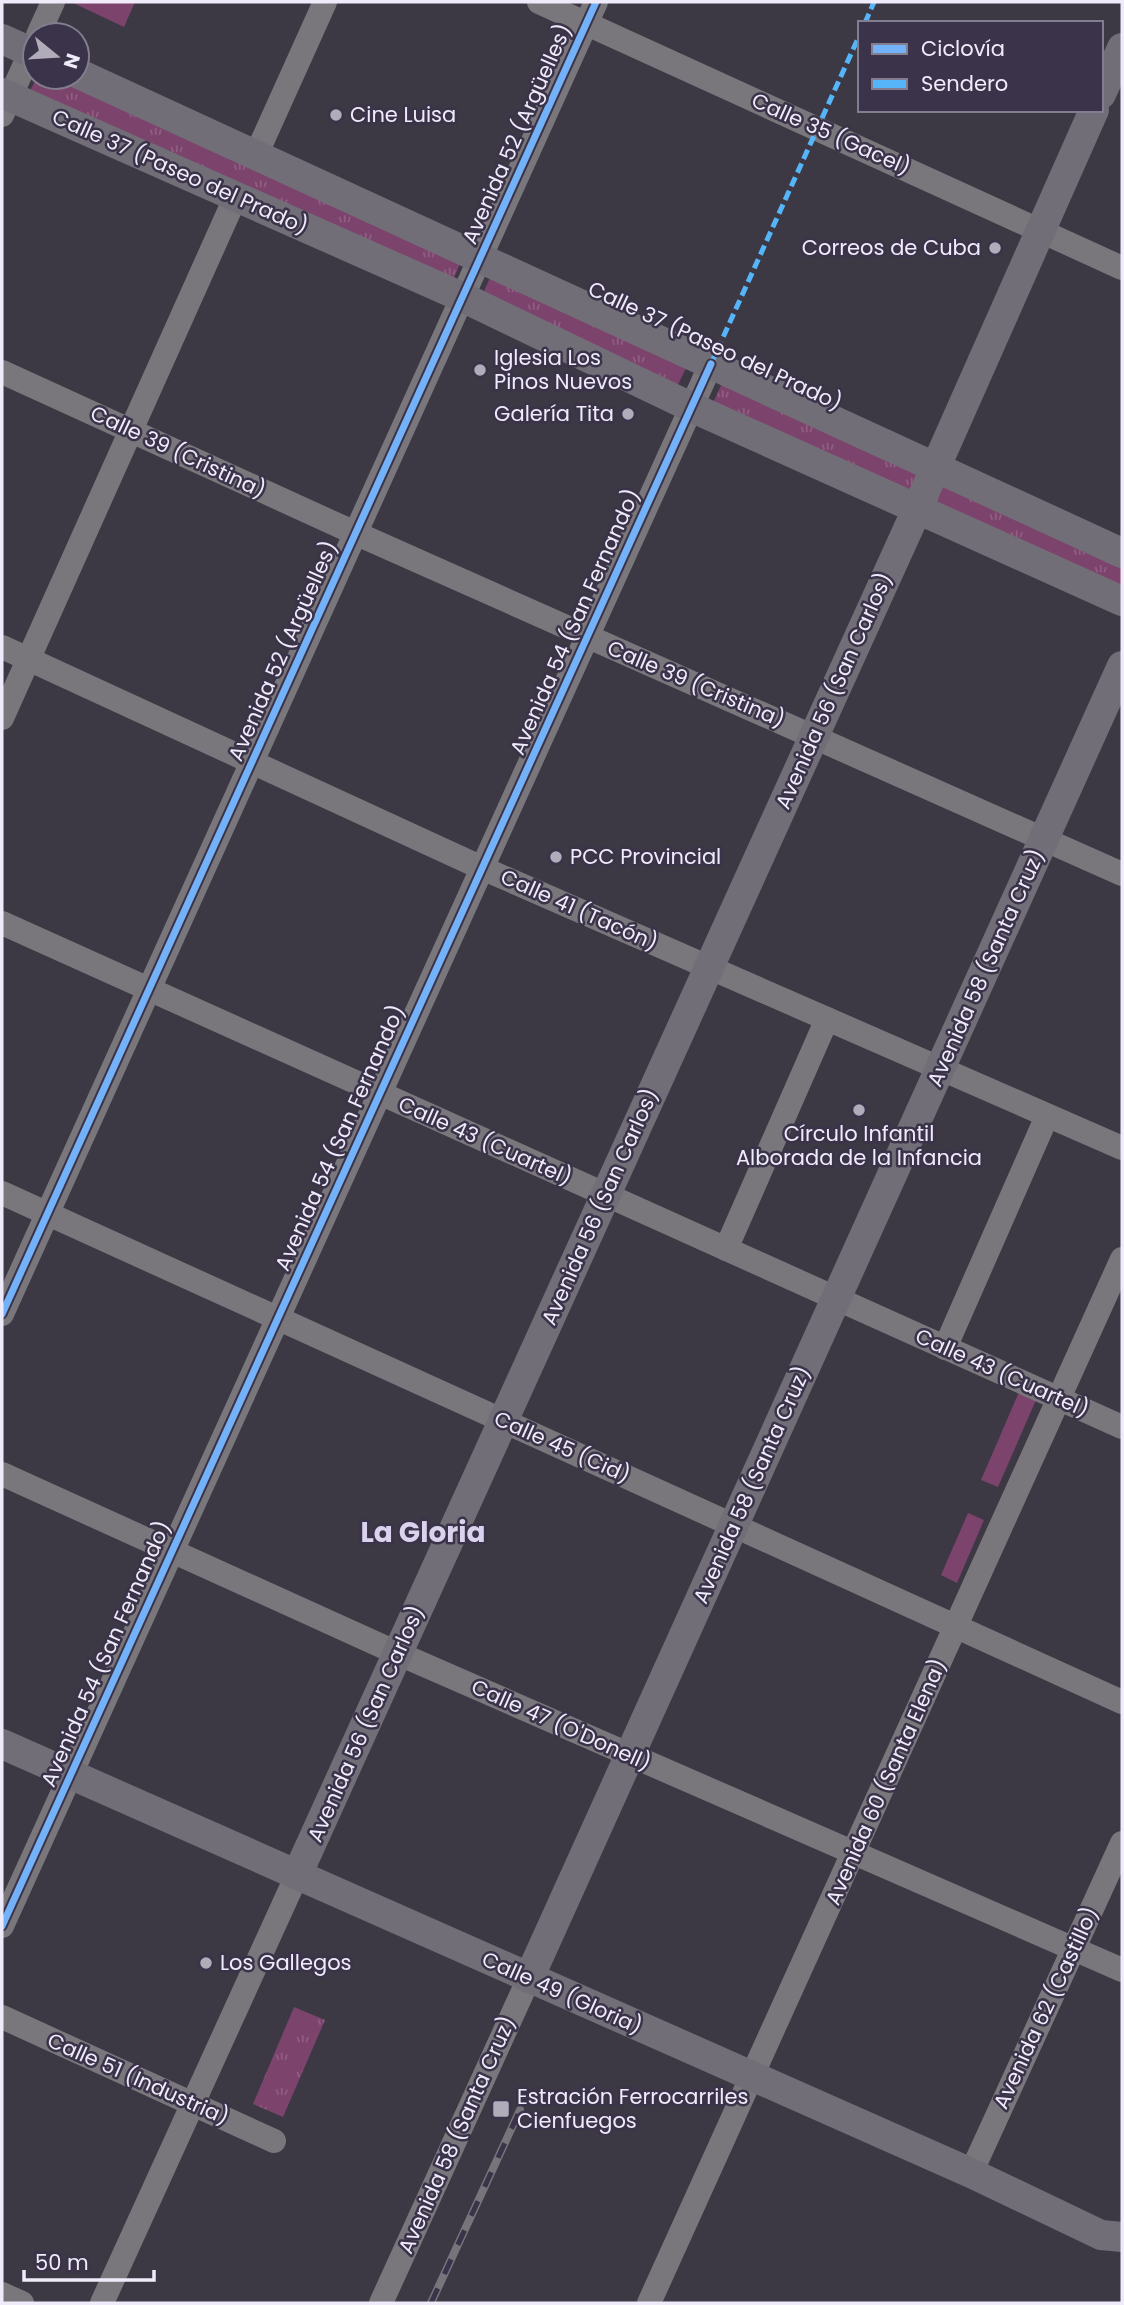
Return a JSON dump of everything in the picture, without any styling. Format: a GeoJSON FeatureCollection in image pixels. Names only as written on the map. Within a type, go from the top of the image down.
{"type":"FeatureCollection","features":[{"type":"Feature","properties":{"kind":"main road"},"geometry":{"type":"LineString","coordinates":[[2,40],[21,43]]}},
{"type":"Feature","properties":{"kind":"main road"},"geometry":{"type":"LineString","coordinates":[[1103,90],[1122,48]]}},
{"type":"Feature","properties":{"kind":"main road","name":"Calle 37 (Paseo del Prado)"},"geometry":{"type":"LineString","coordinates":[[91,79],[1122,553]]}},
{"type":"Feature","properties":{"kind":"main road","name":"Calle 37 (Paseo del Prado)"},"geometry":{"type":"LineString","coordinates":[[5,101],[236,196],[462,297],[691,407],[1122,601]]}},
{"type":"Feature","properties":{"kind":"main road","name":"Avenida 56 (San Carlos)"},"geometry":{"type":"LineString","coordinates":[[297,1875],[916,510],[1093,112]]}},
{"type":"Feature","properties":{"kind":"main road","name":"Avenida 58 (Santa Cruz)"},"geometry":{"type":"LineString","coordinates":[[529,1978],[1122,666]]}},
{"type":"Feature","properties":{"kind":"main road","name":"Calle 49 (Gloria)"},"geometry":{"type":"LineString","coordinates":[[2,1744],[971,2173],[1101,2235],[1122,2237]]}},
{"type":"Feature","properties":{"kind":"street"},"geometry":{"type":"LineString","coordinates":[[45,21],[53,2]]}},
{"type":"Feature","properties":{"kind":"street"},"geometry":{"type":"LineString","coordinates":[[256,155],[326,2]]}},
{"type":"Feature","properties":{"kind":"street","name":"Calle 35 (Gacel)"},"geometry":{"type":"LineString","coordinates":[[539,2],[592,13],[1122,268]]}},
{"type":"Feature","properties":{"kind":"street","name":"Avenida 52 (Argüelles)"},"geometry":{"type":"LineString","coordinates":[[2,1314],[592,13]]}},
{"type":"Feature","properties":{"kind":"street"},"geometry":{"type":"LineString","coordinates":[[5,101],[21,72]]}},
{"type":"Feature","properties":{"kind":"street"},"geometry":{"type":"LineString","coordinates":[[2,718],[236,196]]}},
{"type":"Feature","properties":{"kind":"street","name":"Avenida 54 (San Fernando)"},"geometry":{"type":"LineString","coordinates":[[2,1926],[711,364]]}},
{"type":"Feature","properties":{"kind":"street","name":"Calle 39 (Cristina)"},"geometry":{"type":"LineString","coordinates":[[2,372],[587,637],[814,735],[1122,874]]}},
{"type":"Feature","properties":{"kind":"street","name":"Calle 41 (Tacón)"},"geometry":{"type":"LineString","coordinates":[[2,647],[482,867],[1122,1148]]}},
{"type":"Feature","properties":{"kind":"street","name":"Calle 43 (Cuartel)"},"geometry":{"type":"LineString","coordinates":[[2,923],[1122,1427]]}},
{"type":"Feature","properties":{"kind":"street"},"geometry":{"type":"LineString","coordinates":[[726,1250],[827,1019]]}},
{"type":"Feature","properties":{"kind":"street"},"geometry":{"type":"LineString","coordinates":[[945,1348],[1048,1116]]}},
{"type":"Feature","properties":{"kind":"street","name":"Calle 45 (Cid)"},"geometry":{"type":"LineString","coordinates":[[2,1193],[1122,1702]]}},
{"type":"Feature","properties":{"kind":"street","name":"Avenida 60 (Santa Elena)"},"geometry":{"type":"LineString","coordinates":[[649,2303],[1122,1259]]}},
{"type":"Feature","properties":{"kind":"street","name":"Calle 47 (O'Donell)"},"geometry":{"type":"LineString","coordinates":[[2,1474],[629,1756],[1122,1970]]}},
{"type":"Feature","properties":{"kind":"street","name":"Avenida 62 (Castillo)"},"geometry":{"type":"LineString","coordinates":[[971,2173],[1122,1843]]}},
{"type":"Feature","properties":{"kind":"street","name":"Avenida 56 (San Carlos)"},"geometry":{"type":"LineString","coordinates":[[103,2303],[297,1875]]}},
{"type":"Feature","properties":{"kind":"street","name":"Avenida 58 (Santa Cruz)"},"geometry":{"type":"LineString","coordinates":[[381,2303],[529,1978]]}},
{"type":"Feature","properties":{"kind":"street","name":"Calle 51 (Industria)"},"geometry":{"type":"LineString","coordinates":[[2,2017],[274,2141]]}},
{"type":"Feature","properties":{"kind":"street"},"geometry":{"type":"LineString","coordinates":[[1122,2230],[1122,2237]]}},
{"type":"Feature","properties":{"kind":"street"},"geometry":{"type":"LineString","coordinates":[[2,2294],[22,2303]]}},
{"type":"Feature","properties":{"kind":"green space"},"geometry":{"type":"Polygon","coordinates":[[[71,2],[135,2],[124,27],[71,2]]]}},
{"type":"Feature","properties":{"kind":"green space"},"geometry":{"type":"Polygon","coordinates":[[[30,91],[91,91],[462,259],[451,285],[28,95],[30,91]]]}},
{"type":"Feature","properties":{"kind":"green space"},"geometry":{"type":"Polygon","coordinates":[[[492,273],[688,364],[676,389],[481,298],[492,273]]]}},
{"type":"Feature","properties":{"kind":"green space"},"geometry":{"type":"Polygon","coordinates":[[[724,379],[1122,562],[1122,591],[712,405],[724,379]]]}},
{"type":"Feature","properties":{"kind":"green space"},"geometry":{"type":"Polygon","coordinates":[[[1019,1392],[1036,1400],[998,1487],[981,1480],[1019,1392]]]}},
{"type":"Feature","properties":{"kind":"green space"},"geometry":{"type":"Polygon","coordinates":[[[968,1513],[984,1520],[957,1583],[941,1575],[968,1513]]]}},
{"type":"Feature","properties":{"kind":"green space"},"geometry":{"type":"Polygon","coordinates":[[[294,2007],[325,2020],[283,2117],[253,2104],[294,2007]]]}},
{"type":"Feature","properties":{"kind":"railway"},"geometry":{"type":"LineString","coordinates":[[431,2303],[520,2110]]}},
{"type":"Feature","properties":{"kind":"marked path"},"geometry":{"type":"LineString","coordinates":[[866,21],[874,2]]}},
{"type":"Feature","properties":{"kind":"marked path"},"geometry":{"type":"LineString","coordinates":[[711,364],[858,38]]}},
{"type":"Feature","properties":{"kind":"cycle path"},"geometry":{"type":"LineString","coordinates":[[2,1314],[596,2]]}},
{"type":"Feature","properties":{"kind":"cycle path"},"geometry":{"type":"LineString","coordinates":[[2,1926],[711,364]]}},
{"type":"Feature","properties":{"kind":"place","name":"Cine Luisa"},"geometry":{"type":"Point","coordinates":[336,115]}},
{"type":"Feature","properties":{"kind":"place","name":"Correos de Cuba"},"geometry":{"type":"Point","coordinates":[995,248]}},
{"type":"Feature","properties":{"kind":"place","name":"Iglesia Los Pinos Nuevos"},"geometry":{"type":"Point","coordinates":[480,370]}},
{"type":"Feature","properties":{"kind":"place","name":"Galería Tita"},"geometry":{"type":"Point","coordinates":[628,414]}},
{"type":"Feature","properties":{"kind":"place","name":"PCC Provincial"},"geometry":{"type":"Point","coordinates":[556,857]}},
{"type":"Feature","properties":{"kind":"place","name":"Círculo Infantil Alborada de la Infancia"},"geometry":{"type":"Point","coordinates":[859,1110]}},
{"type":"Feature","properties":{"kind":"place","name":"Los Gallegos"},"geometry":{"type":"Point","coordinates":[206,1963]}},
{"type":"Feature","properties":{"kind":"place","name":"Estración Ferrocarriles Cienfuegos"},"geometry":{"type":"Point","coordinates":[501,2109]}},
{"type":"Feature","properties":{"kind":"district","name":"La Gloria"},"geometry":{"type":"Point","coordinates":[423,1532]}}]}
